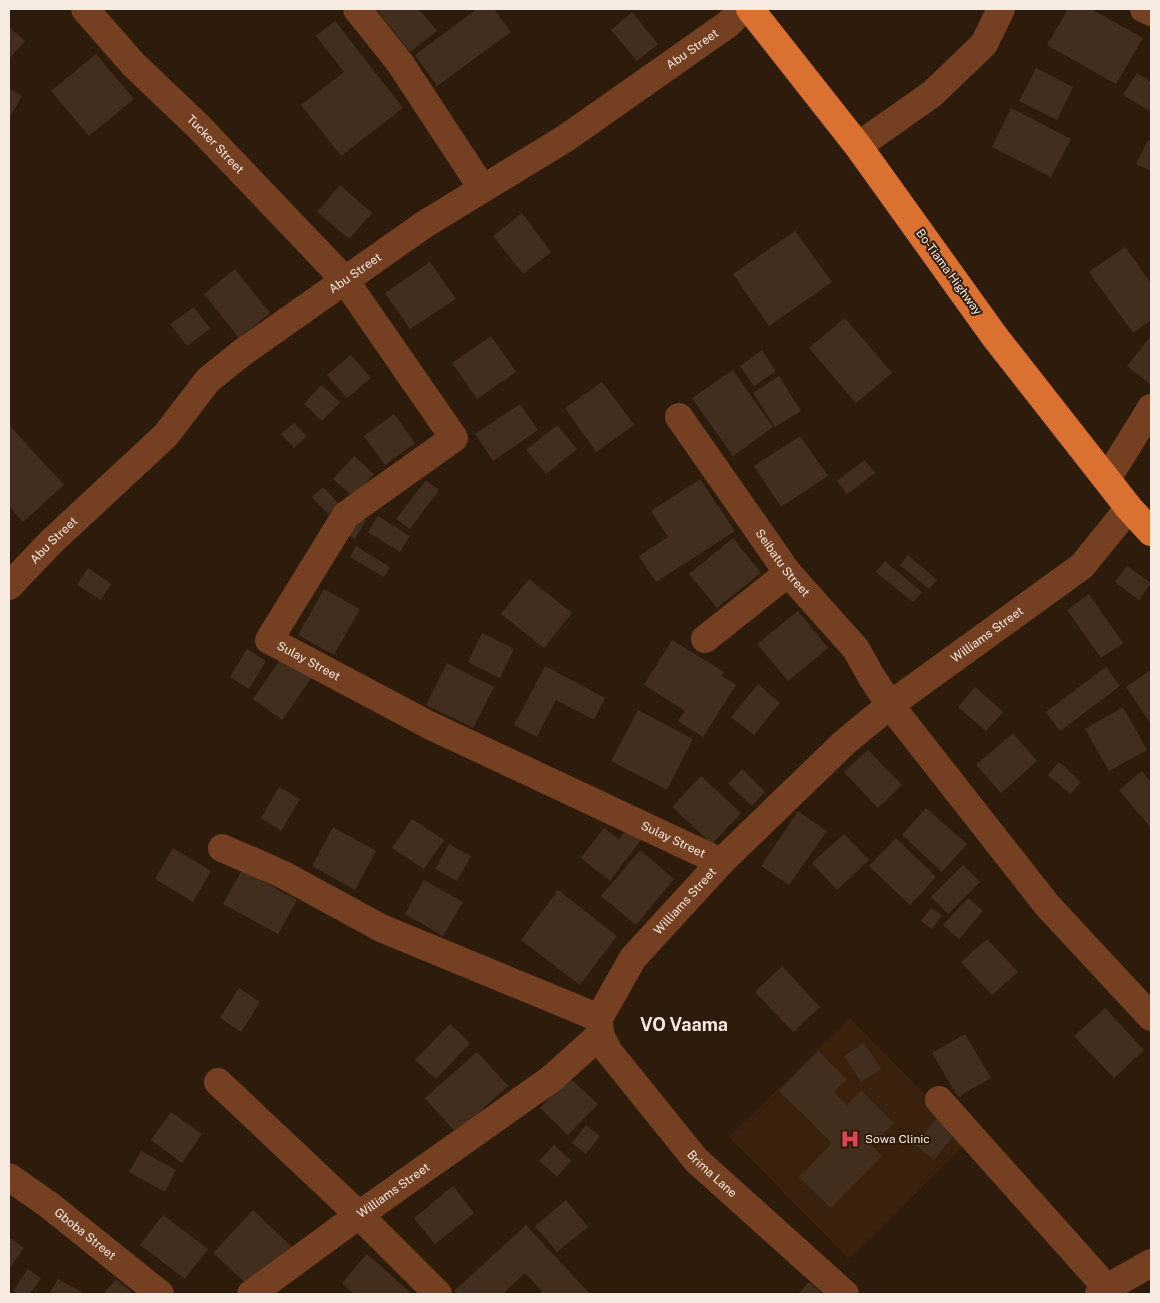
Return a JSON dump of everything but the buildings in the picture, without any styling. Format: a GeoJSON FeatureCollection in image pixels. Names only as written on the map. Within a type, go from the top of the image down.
{"type":"FeatureCollection","features":[{"type":"Feature","properties":{"kind":"highway","name":"Bo-Tiama Highway"},"geometry":{"type":"LineString","coordinates":[[750,9],[858,146],[996,337],[1129,508],[1151,532]]}},
{"type":"Feature","properties":{"kind":"street","name":"Tucker Street"},"geometry":{"type":"LineString","coordinates":[[85,9],[133,64],[198,126],[344,280]]}},
{"type":"Feature","properties":{"kind":"street"},"geometry":{"type":"LineString","coordinates":[[357,9],[400,63],[482,188]]}},
{"type":"Feature","properties":{"kind":"street","name":"Abu Street"},"geometry":{"type":"LineString","coordinates":[[9,586],[51,542],[166,435],[208,380],[243,352],[425,224],[566,138],[728,24],[742,9]]}},
{"type":"Feature","properties":{"kind":"street"},"geometry":{"type":"LineString","coordinates":[[858,146],[932,94],[984,44],[1001,9]]}},
{"type":"Feature","properties":{"kind":"street"},"geometry":{"type":"LineString","coordinates":[[1144,9],[1151,12]]}},
{"type":"Feature","properties":{"kind":"street","name":"Sulay Street"},"geometry":{"type":"LineString","coordinates":[[344,280],[454,438],[346,515],[269,640],[428,725],[721,862]]}},
{"type":"Feature","properties":{"kind":"street"},"geometry":{"type":"LineString","coordinates":[[1107,478],[1151,408]]}},
{"type":"Feature","properties":{"kind":"street","name":"Seibatu Street"},"geometry":{"type":"LineString","coordinates":[[679,417],[788,573],[856,649],[890,705],[1047,905],[1151,1017]]}},
{"type":"Feature","properties":{"kind":"street","name":"Williams Street"},"geometry":{"type":"LineString","coordinates":[[251,1294],[359,1215],[552,1079],[599,1026],[633,958],[721,862],[845,742],[890,705],[1082,566],[1129,508]]}},
{"type":"Feature","properties":{"kind":"street"},"geometry":{"type":"LineString","coordinates":[[705,639],[788,573]]}},
{"type":"Feature","properties":{"kind":"street"},"geometry":{"type":"LineString","coordinates":[[222,848],[282,874],[381,928],[599,1026]]}},
{"type":"Feature","properties":{"kind":"street","name":"Brima Lane"},"geometry":{"type":"LineString","coordinates":[[599,1026],[609,1052],[696,1160],[844,1294]]}},
{"type":"Feature","properties":{"kind":"street"},"geometry":{"type":"LineString","coordinates":[[218,1082],[359,1215],[438,1294]]}},
{"type":"Feature","properties":{"kind":"street"},"geometry":{"type":"LineString","coordinates":[[939,1100],[1103,1291],[1151,1263]]}},
{"type":"Feature","properties":{"kind":"street","name":"Gboba Street"},"geometry":{"type":"LineString","coordinates":[[9,1177],[49,1204],[160,1294]]}},
{"type":"Feature","properties":{"kind":"shaded area","name":"Sowa Clinic"},"geometry":{"type":"Polygon","coordinates":[[[850,1018],[970,1140],[849,1259],[729,1137],[850,1018]]]}},
{"type":"Feature","properties":{"kind":"place","name":"Sowa Clinic"},"geometry":{"type":"Point","coordinates":[850,1139]}},
{"type":"Feature","properties":{"kind":"district","name":"VO Vaama"},"geometry":{"type":"Point","coordinates":[684,1025]}}]}
